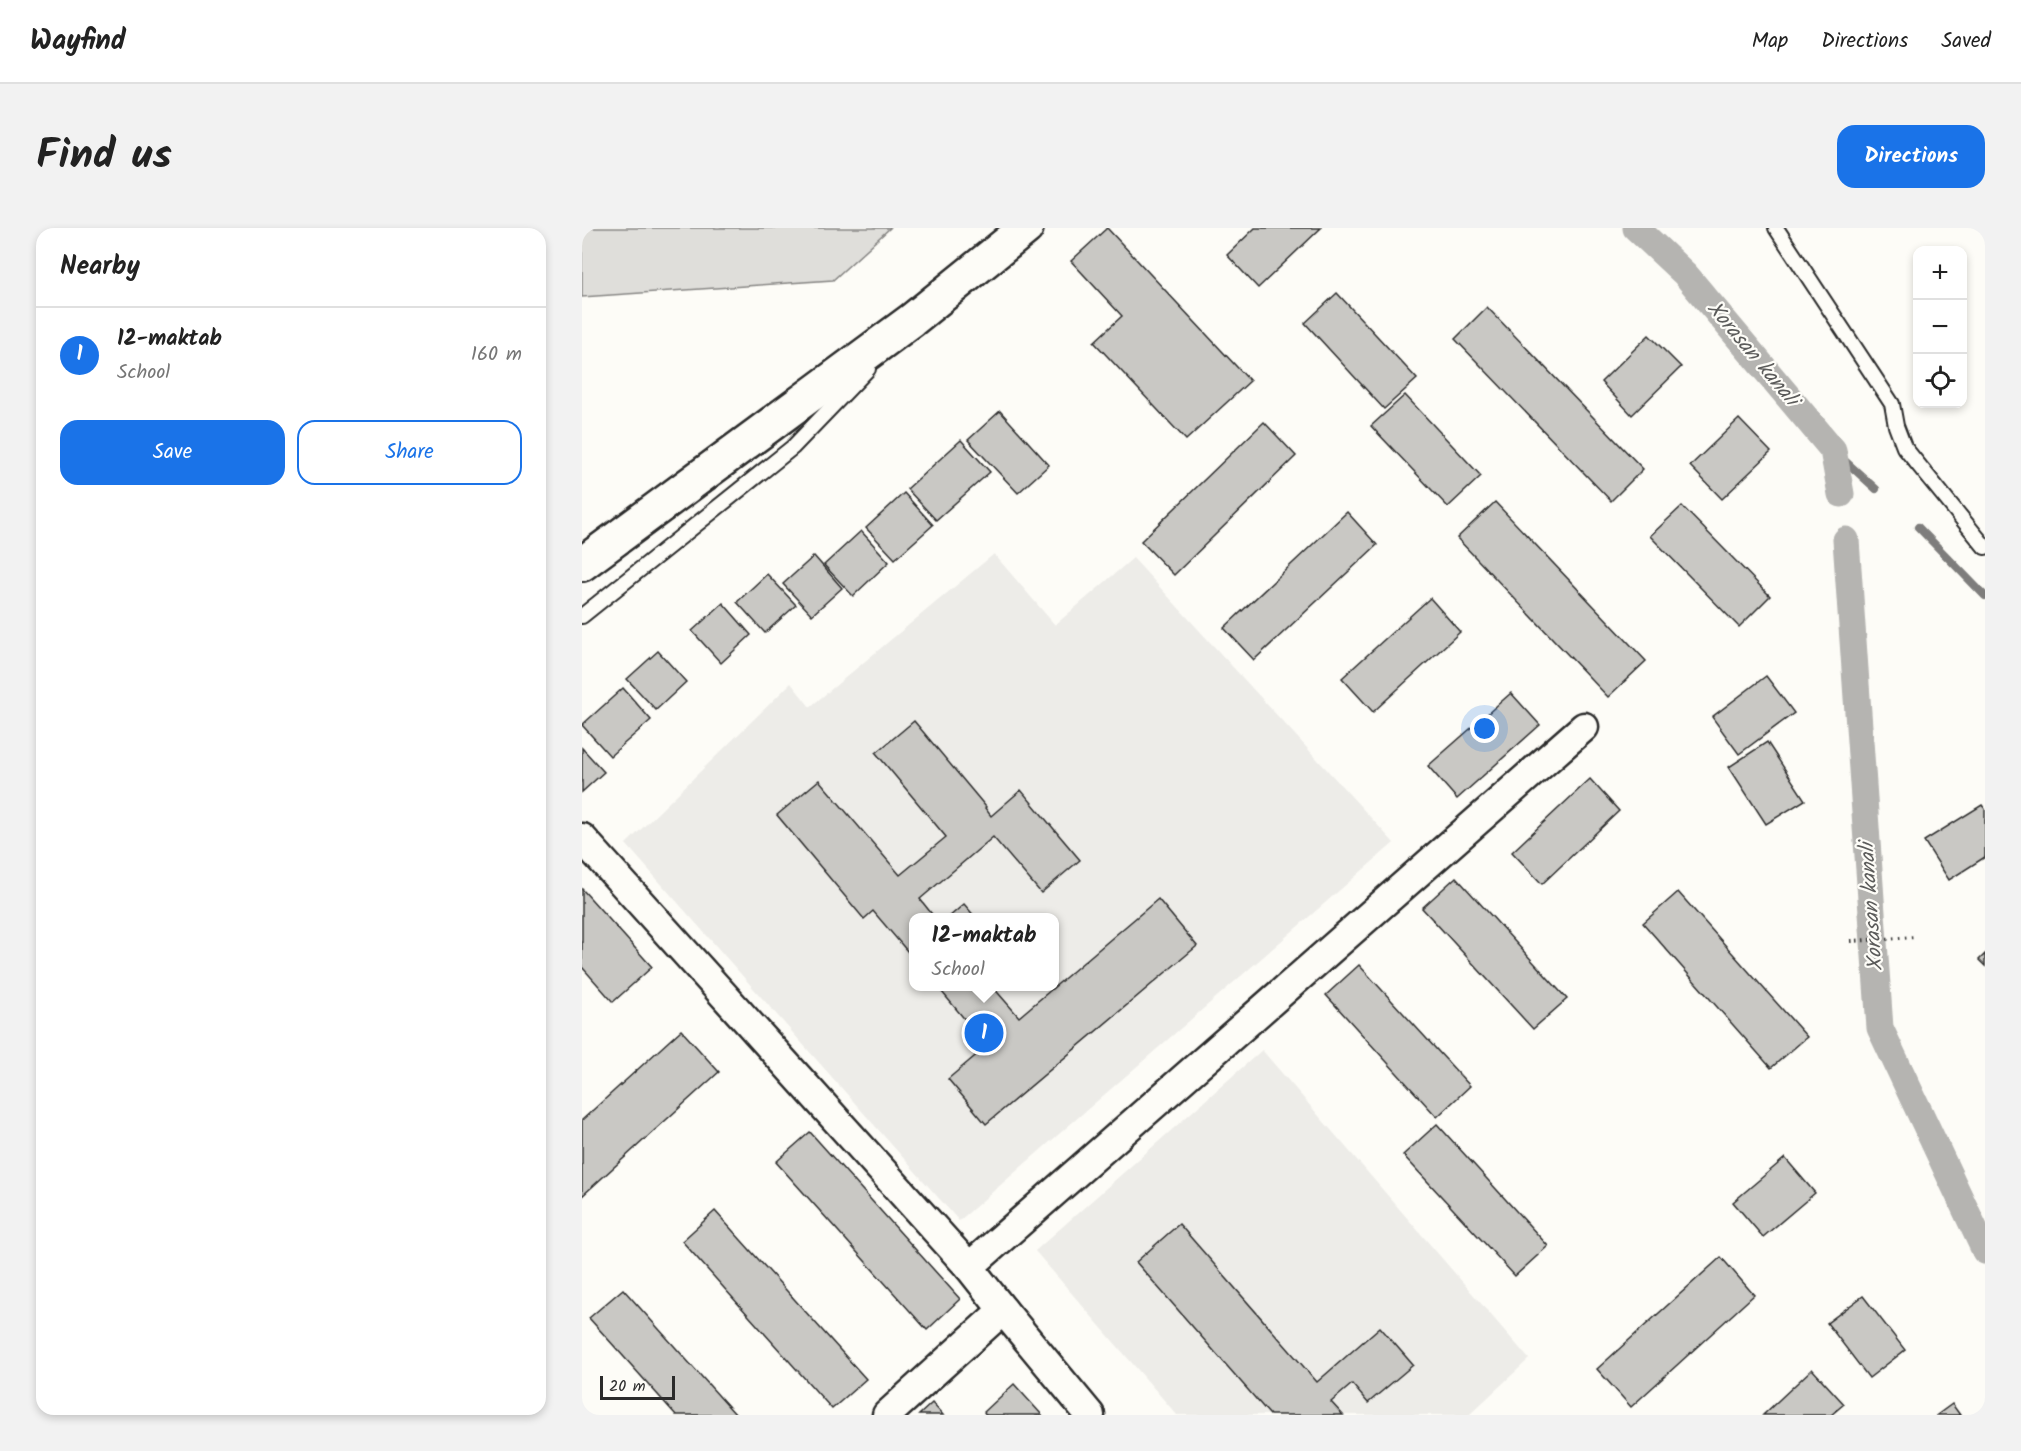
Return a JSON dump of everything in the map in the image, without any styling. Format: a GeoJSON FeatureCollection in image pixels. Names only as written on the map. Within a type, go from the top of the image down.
{"type":"FeatureCollection","features":[{"type":"Feature","properties":{"kind":"main road"},"geometry":{"type":"LineString","coordinates":[[582,564],[912,320],[1026,228]]}},
{"type":"Feature","properties":{"kind":"street"},"geometry":{"type":"LineString","coordinates":[[969,1267],[1584,727]]}},
{"type":"Feature","properties":{"kind":"street"},"geometry":{"type":"LineString","coordinates":[[582,838],[969,1267],[1090,1415]]}},
{"type":"Feature","properties":{"kind":"street"},"geometry":{"type":"LineString","coordinates":[[887,1415],[1003,1310]]}},
{"type":"Feature","properties":{"kind":"lane"},"geometry":{"type":"LineString","coordinates":[[1776,228],[1892,404],[1896,426],[1904,447],[1985,547]]}},
{"type":"Feature","properties":{"kind":"lane"},"geometry":{"type":"LineString","coordinates":[[582,616],[793,447],[889,348],[912,320]]}},
{"type":"Feature","properties":{"kind":"path"},"geometry":{"type":"LineString","coordinates":[[1851,941],[1916,938]]}},
{"type":"Feature","properties":{"kind":"shaded area"},"geometry":{"type":"Polygon","coordinates":[[[582,228],[890,228],[833,280],[582,297],[582,228]]]}},
{"type":"Feature","properties":{"kind":"shaded area"},"geometry":{"type":"Polygon","coordinates":[[[994,554],[1055,625],[1133,558],[1394,843],[959,1221],[626,844],[791,683],[810,707],[994,554]]]}},
{"type":"Feature","properties":{"kind":"shaded area"},"geometry":{"type":"Polygon","coordinates":[[[1262,1050],[1529,1359],[1469,1415],[1177,1415],[1035,1251],[1262,1050]]]}},
{"type":"Feature","properties":{"kind":"building"},"geometry":{"type":"Polygon","coordinates":[[[1107,228],[1250,381],[1186,440],[1094,342],[1122,316],[1071,261],[1107,228]]]}},
{"type":"Feature","properties":{"kind":"building"},"geometry":{"type":"Polygon","coordinates":[[[1255,228],[1321,228],[1258,288],[1227,255],[1255,228]]]}},
{"type":"Feature","properties":{"kind":"building"},"geometry":{"type":"Polygon","coordinates":[[[1337,293],[1417,379],[1384,409],[1305,323],[1337,293]]]}},
{"type":"Feature","properties":{"kind":"building"},"geometry":{"type":"Polygon","coordinates":[[[1487,307],[1643,469],[1611,501],[1455,339],[1487,307]]]}},
{"type":"Feature","properties":{"kind":"building"},"geometry":{"type":"Polygon","coordinates":[[[1649,335],[1681,367],[1632,415],[1601,382],[1649,335]]]}},
{"type":"Feature","properties":{"kind":"building"},"geometry":{"type":"Polygon","coordinates":[[[1405,395],[1481,476],[1448,507],[1371,426],[1405,395]]]}},
{"type":"Feature","properties":{"kind":"building"},"geometry":{"type":"Polygon","coordinates":[[[1000,411],[1049,465],[1018,493],[968,440],[1000,411]]]}},
{"type":"Feature","properties":{"kind":"building"},"geometry":{"type":"Polygon","coordinates":[[[1739,419],[1771,452],[1722,499],[1690,466],[1739,419]]]}},
{"type":"Feature","properties":{"kind":"building"},"geometry":{"type":"Polygon","coordinates":[[[1264,422],[1296,456],[1174,575],[1141,541],[1264,422]]]}},
{"type":"Feature","properties":{"kind":"building"},"geometry":{"type":"Polygon","coordinates":[[[961,440],[990,472],[936,520],[907,489],[961,440]]]}},
{"type":"Feature","properties":{"kind":"building"},"geometry":{"type":"Polygon","coordinates":[[[904,493],[933,525],[895,559],[866,528],[904,493]]]}},
{"type":"Feature","properties":{"kind":"building"},"geometry":{"type":"Polygon","coordinates":[[[1495,502],[1646,661],[1608,697],[1457,538],[1495,502]]]}},
{"type":"Feature","properties":{"kind":"building"},"geometry":{"type":"Polygon","coordinates":[[[1682,506],[1770,596],[1739,627],[1650,536],[1682,506]]]}},
{"type":"Feature","properties":{"kind":"building"},"geometry":{"type":"Polygon","coordinates":[[[1347,512],[1377,545],[1254,660],[1224,628],[1347,512]]]}},
{"type":"Feature","properties":{"kind":"building"},"geometry":{"type":"Polygon","coordinates":[[[861,531],[889,562],[853,596],[824,565],[861,531]]]}},
{"type":"Feature","properties":{"kind":"building"},"geometry":{"type":"Polygon","coordinates":[[[814,556],[842,588],[812,615],[783,584],[814,556]]]}},
{"type":"Feature","properties":{"kind":"building"},"geometry":{"type":"Polygon","coordinates":[[[767,574],[796,605],[765,633],[737,602],[767,574]]]}},
{"type":"Feature","properties":{"kind":"building"},"geometry":{"type":"Polygon","coordinates":[[[1430,598],[1460,632],[1373,712],[1342,678],[1430,598]]]}},
{"type":"Feature","properties":{"kind":"building"},"geometry":{"type":"Polygon","coordinates":[[[723,603],[751,635],[721,663],[692,631],[723,603]]]}},
{"type":"Feature","properties":{"kind":"building"},"geometry":{"type":"Polygon","coordinates":[[[658,651],[686,682],[656,710],[627,679],[658,651]]]}},
{"type":"Feature","properties":{"kind":"building"},"geometry":{"type":"Polygon","coordinates":[[[1766,676],[1794,713],[1739,754],[1712,717],[1766,676]]]}},
{"type":"Feature","properties":{"kind":"building"},"geometry":{"type":"Polygon","coordinates":[[[623,688],[651,720],[610,756],[582,725],[623,688]]]}},
{"type":"Feature","properties":{"kind":"building"},"geometry":{"type":"Polygon","coordinates":[[[1511,693],[1540,725],[1457,799],[1428,766],[1511,693]]]}},
{"type":"Feature","properties":{"kind":"building"},"geometry":{"type":"Polygon","coordinates":[[[914,721],[991,816],[1021,790],[1080,860],[1041,893],[993,837],[920,899],[931,913],[909,913],[909,953],[873,911],[864,919],[777,815],[819,780],[900,875],[946,837],[876,753],[914,721]]]}},
{"type":"Feature","properties":{"kind":"building"},"geometry":{"type":"Polygon","coordinates":[[[1767,742],[1805,800],[1766,824],[1729,767],[1767,742]]]}},
{"type":"Feature","properties":{"kind":"building"},"geometry":{"type":"Polygon","coordinates":[[[582,748],[604,772],[582,792],[582,748]]]}},
{"type":"Feature","properties":{"kind":"building"},"geometry":{"type":"Polygon","coordinates":[[[1590,779],[1619,811],[1542,884],[1512,852],[1590,779]]]}},
{"type":"Feature","properties":{"kind":"building"},"geometry":{"type":"Polygon","coordinates":[[[1982,805],[1985,809],[1985,857],[1949,880],[1924,841],[1982,805]]]}},
{"type":"Feature","properties":{"kind":"building"},"geometry":{"type":"Polygon","coordinates":[[[1456,877],[1567,999],[1533,1029],[1422,908],[1456,877]]]}},
{"type":"Feature","properties":{"kind":"building"},"geometry":{"type":"Polygon","coordinates":[[[582,889],[652,967],[613,1002],[582,967],[582,889]]]}},
{"type":"Feature","properties":{"kind":"building"},"geometry":{"type":"Polygon","coordinates":[[[1678,892],[1807,1037],[1771,1068],[1643,923],[1678,892]]]}},
{"type":"Feature","properties":{"kind":"building"},"geometry":{"type":"Polygon","coordinates":[[[1158,899],[1197,946],[986,1124],[948,1079],[987,1046],[941,991],[996,991],[1019,1017],[1050,991],[1059,991],[1059,983],[1158,899]]]}},
{"type":"Feature","properties":{"kind":"building"},"geometry":{"type":"Polygon","coordinates":[[[964,904],[972,913],[954,913],[964,904]]]}},
{"type":"Feature","properties":{"kind":"building"},"geometry":{"type":"Polygon","coordinates":[[[1985,954],[1985,966],[1979,960],[1985,954]]]}},
{"type":"Feature","properties":{"kind":"building"},"geometry":{"type":"Polygon","coordinates":[[[1359,965],[1470,1086],[1437,1117],[1326,995],[1359,965]]]}},
{"type":"Feature","properties":{"kind":"building"},"geometry":{"type":"Polygon","coordinates":[[[681,1030],[719,1072],[582,1196],[582,1120],[681,1030]]]}},
{"type":"Feature","properties":{"kind":"building"},"geometry":{"type":"Polygon","coordinates":[[[1437,1124],[1548,1246],[1515,1276],[1403,1155],[1437,1124]]]}},
{"type":"Feature","properties":{"kind":"building"},"geometry":{"type":"Polygon","coordinates":[[[810,1132],[960,1299],[927,1330],[776,1162],[810,1132]]]}},
{"type":"Feature","properties":{"kind":"building"},"geometry":{"type":"Polygon","coordinates":[[[1785,1158],[1815,1193],[1763,1237],[1733,1202],[1785,1158]]]}},
{"type":"Feature","properties":{"kind":"building"},"geometry":{"type":"Polygon","coordinates":[[[715,1211],[866,1379],[832,1409],[682,1241],[715,1211]]]}},
{"type":"Feature","properties":{"kind":"building"},"geometry":{"type":"Polygon","coordinates":[[[1179,1224],[1317,1382],[1380,1327],[1413,1365],[1368,1403],[1352,1384],[1331,1402],[1343,1415],[1270,1415],[1136,1262],[1179,1224]]]}},
{"type":"Feature","properties":{"kind":"building"},"geometry":{"type":"Polygon","coordinates":[[[1721,1257],[1754,1295],[1631,1407],[1597,1369],[1721,1257]]]}},
{"type":"Feature","properties":{"kind":"building"},"geometry":{"type":"Polygon","coordinates":[[[623,1289],[736,1415],[676,1415],[589,1318],[623,1289]]]}},
{"type":"Feature","properties":{"kind":"building"},"geometry":{"type":"Polygon","coordinates":[[[1863,1296],[1905,1350],[1869,1378],[1827,1323],[1863,1296]]]}},
{"type":"Feature","properties":{"kind":"building"},"geometry":{"type":"Polygon","coordinates":[[[1812,1369],[1844,1404],[1831,1415],[1763,1415],[1812,1369]]]}},
{"type":"Feature","properties":{"kind":"building"},"geometry":{"type":"Polygon","coordinates":[[[1014,1384],[1042,1415],[986,1415],[984,1412],[1014,1384]]]}},
{"type":"Feature","properties":{"kind":"building"},"geometry":{"type":"Polygon","coordinates":[[[932,1403],[943,1415],[919,1415],[932,1403]]]}},
{"type":"Feature","properties":{"kind":"building"},"geometry":{"type":"Polygon","coordinates":[[[1952,1404],[1960,1415],[1937,1415],[1952,1404]]]}},
{"type":"Feature","properties":{"kind":"waterway","name":"Xorasan kanali"},"geometry":{"type":"LineString","coordinates":[[1636,228],[1685,274],[1833,450],[1841,494]]}},
{"type":"Feature","properties":{"kind":"waterway"},"geometry":{"type":"LineString","coordinates":[[1833,450],[1876,489]]}},
{"type":"Feature","properties":{"kind":"waterway"},"geometry":{"type":"LineString","coordinates":[[1918,527],[1985,596]]}},
{"type":"Feature","properties":{"kind":"waterway","name":"Xorasan kanali"},"geometry":{"type":"LineString","coordinates":[[1846,540],[1880,1028],[1985,1251]]}},
{"type":"Feature","properties":{"kind":"place","name":"12-maktab"},"geometry":{"type":"Point","coordinates":[984,1033]}}]}
